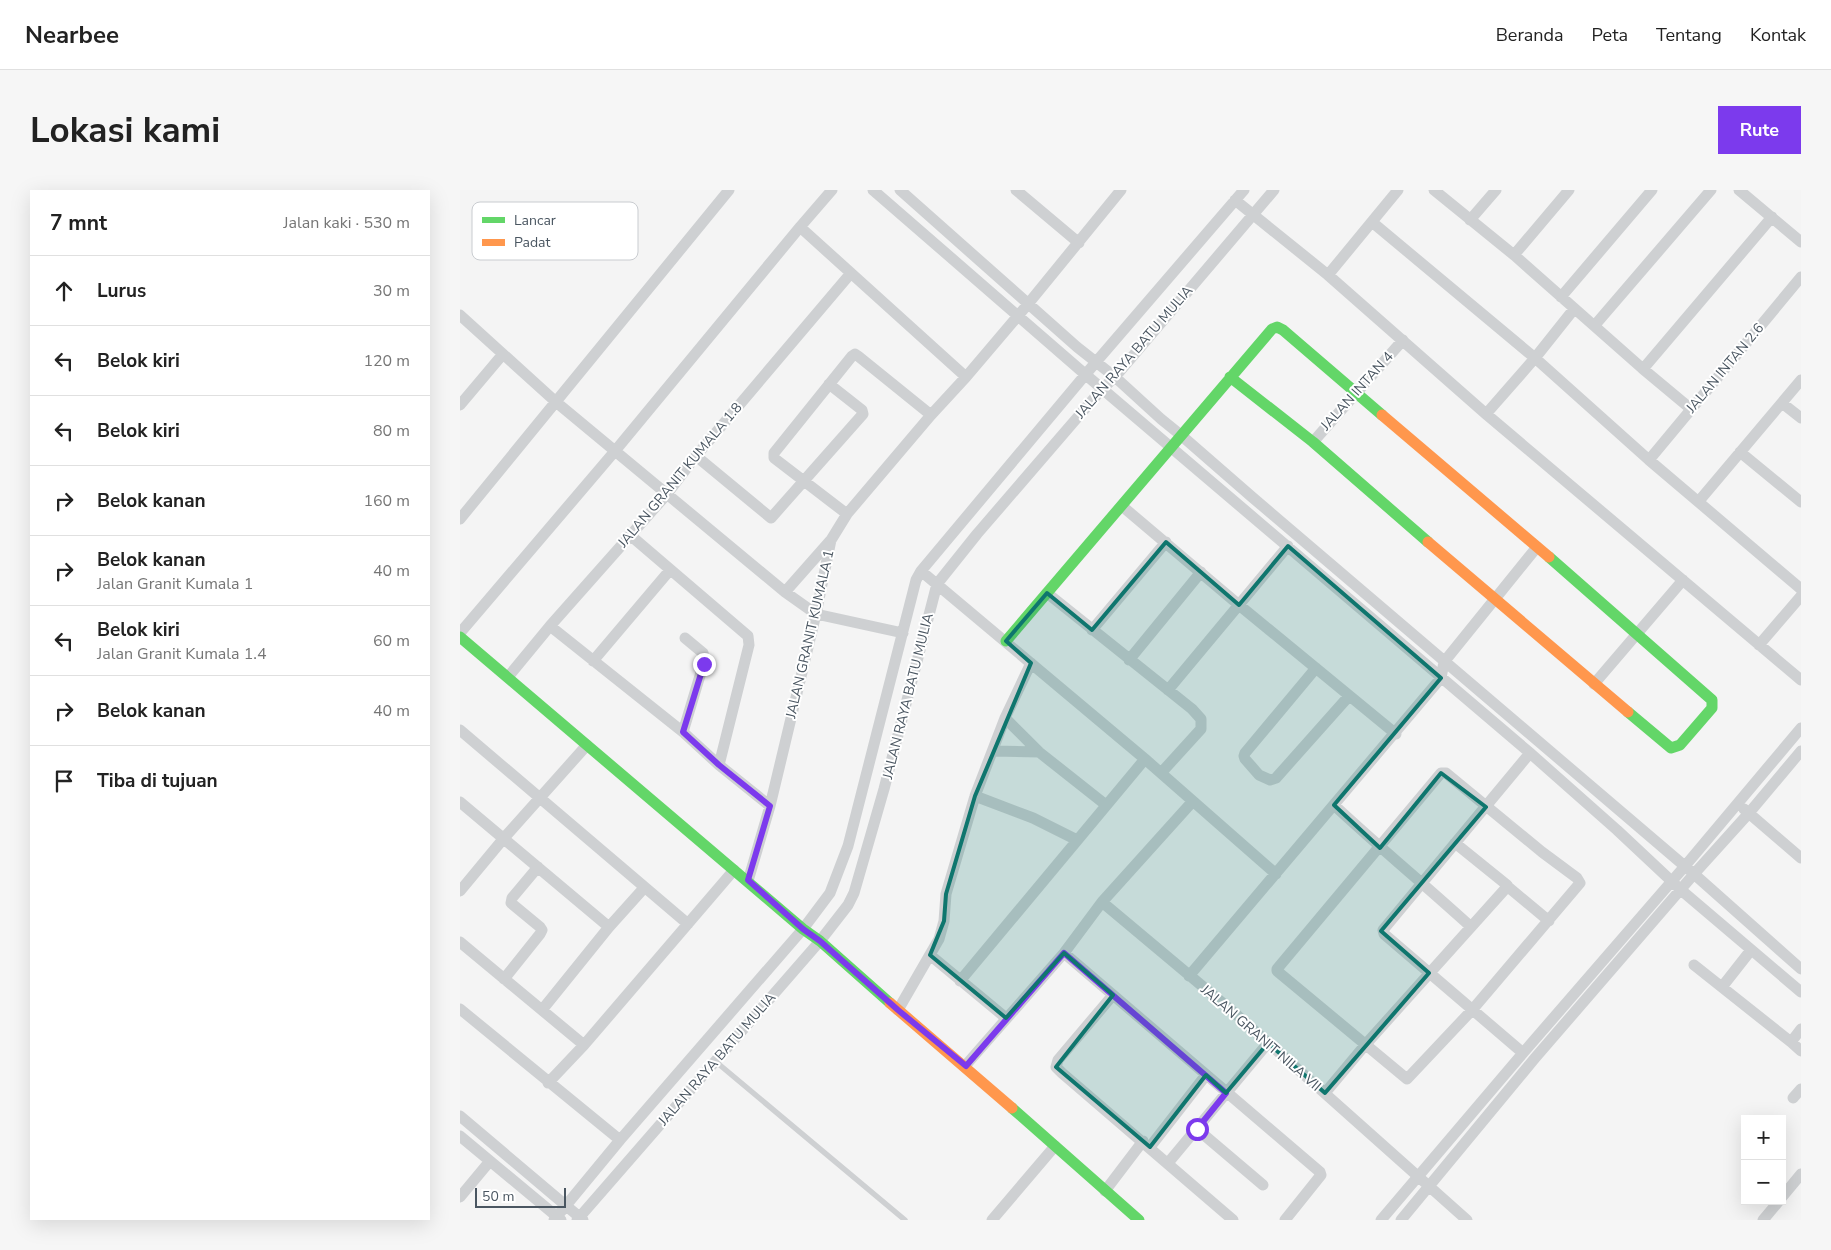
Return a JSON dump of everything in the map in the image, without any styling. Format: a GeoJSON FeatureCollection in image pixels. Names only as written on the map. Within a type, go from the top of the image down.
{"type":"FeatureCollection","features":[{"type":"Feature","properties":{"kind":"street"},"geometry":{"type":"LineString","coordinates":[[460,519],[729,190]]}},
{"type":"Feature","properties":{"kind":"street"},"geometry":{"type":"LineString","coordinates":[[460,633],[615,451],[832,190]]}},
{"type":"Feature","properties":{"kind":"street"},"geometry":{"type":"LineString","coordinates":[[873,190],[1102,389],[1530,753],[1681,890],[1801,992]]}},
{"type":"Feature","properties":{"kind":"street"},"geometry":{"type":"LineString","coordinates":[[900,190],[1028,304],[1115,377],[1161,420],[1690,870],[1801,969]]}},
{"type":"Feature","properties":{"kind":"street"},"geometry":{"type":"LineString","coordinates":[[1016,190],[1079,243]]}},
{"type":"Feature","properties":{"kind":"street","name":"JALAN GRANIT KUMALA 1"},"geometry":{"type":"LineString","coordinates":[[748,880],[770,806],[816,614],[831,540],[847,514],[1018,316],[1121,190]]}},
{"type":"Feature","properties":{"kind":"street"},"geometry":{"type":"LineString","coordinates":[[460,1136],[557,1219],[564,1206],[803,929],[830,893],[848,846],[916,580],[920,572],[1096,362],[1244,190]]}},
{"type":"Feature","properties":{"kind":"street","name":"JALAN RAYA BATU MULIA"},"geometry":{"type":"LineString","coordinates":[[580,1219],[820,941],[848,905],[854,893],[884,788],[937,584],[977,534],[1102,389],[1115,377],[1204,270],[1274,190]]}},
{"type":"Feature","properties":{"kind":"street"},"geometry":{"type":"LineString","coordinates":[[1328,275],[1398,190]]}},
{"type":"Feature","properties":{"kind":"street"},"geometry":{"type":"LineString","coordinates":[[1434,190],[1514,255],[1561,298],[1691,409]]}},
{"type":"Feature","properties":{"kind":"street"},"geometry":{"type":"LineString","coordinates":[[1470,220],[1496,190]]}},
{"type":"Feature","properties":{"kind":"street"},"geometry":{"type":"LineString","coordinates":[[1514,255],[1569,190]]}},
{"type":"Feature","properties":{"kind":"street"},"geometry":{"type":"LineString","coordinates":[[1561,298],[1652,190]]}},
{"type":"Feature","properties":{"kind":"street"},"geometry":{"type":"LineString","coordinates":[[1595,326],[1711,190]]}},
{"type":"Feature","properties":{"kind":"street"},"geometry":{"type":"LineString","coordinates":[[1739,190],[1801,242]]}},
{"type":"Feature","properties":{"kind":"street"},"geometry":{"type":"LineString","coordinates":[[1235,200],[1328,275],[1486,414],[1801,680]]}},
{"type":"Feature","properties":{"kind":"street"},"geometry":{"type":"LineString","coordinates":[[1643,369],[1772,217]]}},
{"type":"Feature","properties":{"kind":"street"},"geometry":{"type":"LineString","coordinates":[[1372,222],[1535,358],[1649,460],[1801,589]]}},
{"type":"Feature","properties":{"kind":"street"},"geometry":{"type":"LineString","coordinates":[[800,227],[966,377]]}},
{"type":"Feature","properties":{"kind":"street","name":"JALAN GRANIT KUMALA 1.8"},"geometry":{"type":"LineString","coordinates":[[508,677],[550,626],[667,494],[696,456],[851,273]]}},
{"type":"Feature","properties":{"kind":"street","name":"JALAN INTAN 2.6"},"geometry":{"type":"LineString","coordinates":[[1649,460],[1801,277]]}},
{"type":"Feature","properties":{"kind":"street"},"geometry":{"type":"LineString","coordinates":[[1486,414],[1535,358],[1574,309]]}},
{"type":"Feature","properties":{"kind":"street"},"geometry":{"type":"LineString","coordinates":[[460,315],[556,402],[785,592],[816,614],[903,633]]}},
{"type":"Feature","properties":{"kind":"street"},"geometry":{"type":"LineString","coordinates":[[1006,641],[1182,436],[1230,378],[1272,329],[1277,327],[1283,330],[1537,547],[1713,703],[1712,708],[1680,745],[1676,748],[1671,748],[1494,600],[1313,442],[1230,378]]}},
{"type":"Feature","properties":{"kind":"street","name":"JALAN INTAN 4"},"geometry":{"type":"LineString","coordinates":[[1313,442],[1403,340]]}},
{"type":"Feature","properties":{"kind":"street"},"geometry":{"type":"LineString","coordinates":[[460,405],[503,354]]}},
{"type":"Feature","properties":{"kind":"street"},"geometry":{"type":"LineString","coordinates":[[847,514],[774,458],[774,453],[829,384],[855,354],[931,415]]}},
{"type":"Feature","properties":{"kind":"street"},"geometry":{"type":"LineString","coordinates":[[1699,501],[1801,380]]}},
{"type":"Feature","properties":{"kind":"street"},"geometry":{"type":"LineString","coordinates":[[696,456],[769,517],[774,514],[863,414],[862,410],[829,384]]}},
{"type":"Feature","properties":{"kind":"street"},"geometry":{"type":"LineString","coordinates":[[1782,403],[1801,418]]}},
{"type":"Feature","properties":{"kind":"street"},"geometry":{"type":"LineString","coordinates":[[1740,452],[1801,502]]}},
{"type":"Feature","properties":{"kind":"street"},"geometry":{"type":"LineString","coordinates":[[1122,506],[1396,734]]}},
{"type":"Feature","properties":{"kind":"street"},"geometry":{"type":"LineString","coordinates":[[630,535],[744,632],[750,640],[719,765]]}},
{"type":"Feature","properties":{"kind":"street"},"geometry":{"type":"LineString","coordinates":[[785,592],[831,540]]}},
{"type":"Feature","properties":{"kind":"street"},"geometry":{"type":"LineString","coordinates":[[1092,630],[1166,542]]}},
{"type":"Feature","properties":{"kind":"street"},"geometry":{"type":"LineString","coordinates":[[1168,690],[1288,546]]}},
{"type":"Feature","properties":{"kind":"street"},"geometry":{"type":"LineString","coordinates":[[1190,976],[1396,734],[1441,678],[1444,662],[1537,547]]}},
{"type":"Feature","properties":{"kind":"street"},"geometry":{"type":"LineString","coordinates":[[592,661],[670,570]]}},
{"type":"Feature","properties":{"kind":"street"},"geometry":{"type":"LineString","coordinates":[[920,572],[1006,641],[1276,874]]}},
{"type":"Feature","properties":{"kind":"street"},"geometry":{"type":"LineString","coordinates":[[1129,660],[1201,572]]}},
{"type":"Feature","properties":{"kind":"street"},"geometry":{"type":"LineString","coordinates":[[1594,684],[1683,580]]}},
{"type":"Feature","properties":{"kind":"street"},"geometry":{"type":"LineString","coordinates":[[1047,593],[1197,714],[1202,723],[1201,729],[1161,773]]}},
{"type":"Feature","properties":{"kind":"street"},"geometry":{"type":"LineString","coordinates":[[1759,645],[1801,596]]}},
{"type":"Feature","properties":{"kind":"street"},"geometry":{"type":"LineString","coordinates":[[550,626],[683,732],[719,765],[770,806]]}},
{"type":"Feature","properties":{"kind":"street"},"geometry":{"type":"LineString","coordinates":[[460,637],[966,1066],[1139,1220]]}},
{"type":"Feature","properties":{"kind":"street"},"geometry":{"type":"LineString","coordinates":[[683,732],[705,659],[703,653],[685,638]]}},
{"type":"Feature","properties":{"kind":"street"},"geometry":{"type":"LineString","coordinates":[[898,1010],[938,939],[944,921],[946,894],[975,796],[1005,718],[1031,663]]}},
{"type":"Feature","properties":{"kind":"street"},"geometry":{"type":"LineString","coordinates":[[1316,668],[1245,753],[1245,759],[1259,775],[1270,780],[1276,778],[1349,696]]}},
{"type":"Feature","properties":{"kind":"street"},"geometry":{"type":"LineString","coordinates":[[1005,718],[1039,752],[1106,805]]}},
{"type":"Feature","properties":{"kind":"street"},"geometry":{"type":"LineString","coordinates":[[1400,1220],[1535,1058],[1681,890],[1690,870],[1738,804],[1801,728]]}},
{"type":"Feature","properties":{"kind":"street"},"geometry":{"type":"LineString","coordinates":[[460,730],[688,924]]}},
{"type":"Feature","properties":{"kind":"street"},"geometry":{"type":"LineString","coordinates":[[460,891],[504,838],[587,745]]}},
{"type":"Feature","properties":{"kind":"street"},"geometry":{"type":"LineString","coordinates":[[993,751],[1039,752]]}},
{"type":"Feature","properties":{"kind":"street"},"geometry":{"type":"LineString","coordinates":[[1381,1220],[1672,881],[1690,870],[1749,814],[1801,751]]}},
{"type":"Feature","properties":{"kind":"street"},"geometry":{"type":"LineString","coordinates":[[1523,1053],[1383,932],[1384,928],[1530,753]]}},
{"type":"Feature","properties":{"kind":"street"},"geometry":{"type":"LineString","coordinates":[[960,981],[1145,759]]}},
{"type":"Feature","properties":{"kind":"street"},"geometry":{"type":"LineString","coordinates":[[1441,773],[1446,773],[1486,807],[1580,883],[1473,1009],[1407,1078],[1277,969],[1441,773]]}},
{"type":"Feature","properties":{"kind":"street"},"geometry":{"type":"LineString","coordinates":[[975,796],[1033,818],[1077,840]]}},
{"type":"Feature","properties":{"kind":"street"},"geometry":{"type":"LineString","coordinates":[[966,1066],[1064,953],[1102,902],[1193,801]]}},
{"type":"Feature","properties":{"kind":"street"},"geometry":{"type":"LineString","coordinates":[[460,802],[609,927]]}},
{"type":"Feature","properties":{"kind":"street"},"geometry":{"type":"LineString","coordinates":[[1738,804],[1801,858]]}},
{"type":"Feature","properties":{"kind":"street"},"geometry":{"type":"LineString","coordinates":[[1334,805],[1380,848],[1423,883],[1471,927]]}},
{"type":"Feature","properties":{"kind":"street"},"geometry":{"type":"LineString","coordinates":[[1455,843],[1549,921]]}},
{"type":"Feature","properties":{"kind":"street"},"geometry":{"type":"LineString","coordinates":[[504,979],[542,930],[511,902],[512,898],[538,867]]}},
{"type":"Feature","properties":{"kind":"street"},"geometry":{"type":"LineString","coordinates":[[548,1083],[584,1045],[734,870]]}},
{"type":"Feature","properties":{"kind":"street"},"geometry":{"type":"LineString","coordinates":[[1325,1093],[1366,1044],[1507,886]]}},
{"type":"Feature","properties":{"kind":"street"},"geometry":{"type":"LineString","coordinates":[[542,1010],[609,927],[644,888]]}},
{"type":"Feature","properties":{"kind":"street","name":"JALAN GRANIT NILA VII"},"geometry":{"type":"LineString","coordinates":[[1102,902],[1268,1042],[1467,1220]]}},
{"type":"Feature","properties":{"kind":"street"},"geometry":{"type":"LineString","coordinates":[[460,942],[584,1045]]}},
{"type":"Feature","properties":{"kind":"street"},"geometry":{"type":"LineString","coordinates":[[1722,987],[1751,950]]}},
{"type":"Feature","properties":{"kind":"street"},"geometry":{"type":"LineString","coordinates":[[1064,953],[1321,1174],[1285,1220]]}},
{"type":"Feature","properties":{"kind":"street"},"geometry":{"type":"LineString","coordinates":[[930,955],[1006,1018]]}},
{"type":"Feature","properties":{"kind":"street"},"geometry":{"type":"LineString","coordinates":[[1694,965],[1801,1050]]}},
{"type":"Feature","properties":{"kind":"street"},"geometry":{"type":"LineString","coordinates":[[1113,995],[1058,1060],[1056,1067],[1233,1220]]}},
{"type":"Feature","properties":{"kind":"street"},"geometry":{"type":"LineString","coordinates":[[460,1009],[548,1083],[620,1140]]}},
{"type":"Feature","properties":{"kind":"street"},"geometry":{"type":"LineString","coordinates":[[1791,1042],[1801,1029]]}},
{"type":"Feature","properties":{"kind":"street"},"geometry":{"type":"LineString","coordinates":[[1168,1164],[1268,1042]]}},
{"type":"Feature","properties":{"kind":"street"},"geometry":{"type":"LineString","coordinates":[[1105,1190],[1206,1075]]}},
{"type":"Feature","properties":{"kind":"street"},"geometry":{"type":"LineString","coordinates":[[1792,1098],[1801,1089]]}},
{"type":"Feature","properties":{"kind":"street"},"geometry":{"type":"LineString","coordinates":[[460,1116],[580,1219]]}},
{"type":"Feature","properties":{"kind":"street"},"geometry":{"type":"LineString","coordinates":[[1197,1129],[1263,1185]]}},
{"type":"Feature","properties":{"kind":"street"},"geometry":{"type":"LineString","coordinates":[[992,1220],[1055,1146]]}},
{"type":"Feature","properties":{"kind":"street"},"geometry":{"type":"LineString","coordinates":[[460,1197],[490,1161]]}},
{"type":"Feature","properties":{"kind":"street"},"geometry":{"type":"LineString","coordinates":[[1786,1192],[1801,1174]]}},
{"type":"Feature","properties":{"kind":"street"},"geometry":{"type":"LineString","coordinates":[[1763,1220],[1776,1205]]}},
{"type":"Feature","properties":{"kind":"lane"},"geometry":{"type":"LineString","coordinates":[[715,1061],[906,1220]]}},
{"type":"Feature","properties":{"kind":"highlighted area"},"geometry":{"type":"Polygon","coordinates":[[[1166,542],[1239,605],[1288,546],[1441,678],[1334,805],[1380,848],[1441,773],[1486,807],[1381,931],[1429,973],[1325,1093],[1268,1043],[1226,1093],[1206,1075],[1150,1147],[1056,1067],[1113,995],[1064,953],[1006,1018],[930,955],[944,921],[946,894],[975,796],[1031,663],[1006,641],[1047,593],[1092,630],[1166,542]]]}},
{"type":"Feature","properties":{"kind":"traffic: fast"},"geometry":{"type":"LineString","coordinates":[[1006,641],[1272,329],[1277,327],[1283,330],[1382,415]]}},
{"type":"Feature","properties":{"kind":"traffic: fast"},"geometry":{"type":"LineString","coordinates":[[1230,377],[1313,442],[1428,542]]}},
{"type":"Feature","properties":{"kind":"traffic: fast"},"geometry":{"type":"LineString","coordinates":[[1549,557],[1712,700],[1712,708],[1680,745],[1671,748],[1628,712]]}},
{"type":"Feature","properties":{"kind":"traffic: fast"},"geometry":{"type":"LineString","coordinates":[[460,637],[803,929],[820,941],[890,1003]]}},
{"type":"Feature","properties":{"kind":"traffic: fast"},"geometry":{"type":"LineString","coordinates":[[1012,1108],[1139,1220]]}},
{"type":"Feature","properties":{"kind":"traffic: slow"},"geometry":{"type":"LineString","coordinates":[[1382,415],[1549,557]]}},
{"type":"Feature","properties":{"kind":"traffic: slow"},"geometry":{"type":"LineString","coordinates":[[1428,542],[1628,712]]}},
{"type":"Feature","properties":{"kind":"traffic: slow"},"geometry":{"type":"LineString","coordinates":[[890,1003],[1012,1108]]}},
{"type":"Feature","properties":{"kind":"route"},"geometry":{"type":"LineString","coordinates":[[704,664],[683,732],[719,765],[770,806],[748,880],[803,929],[820,941],[898,1010],[966,1066],[1064,953],[1226,1093],[1197,1129]]}}]}
